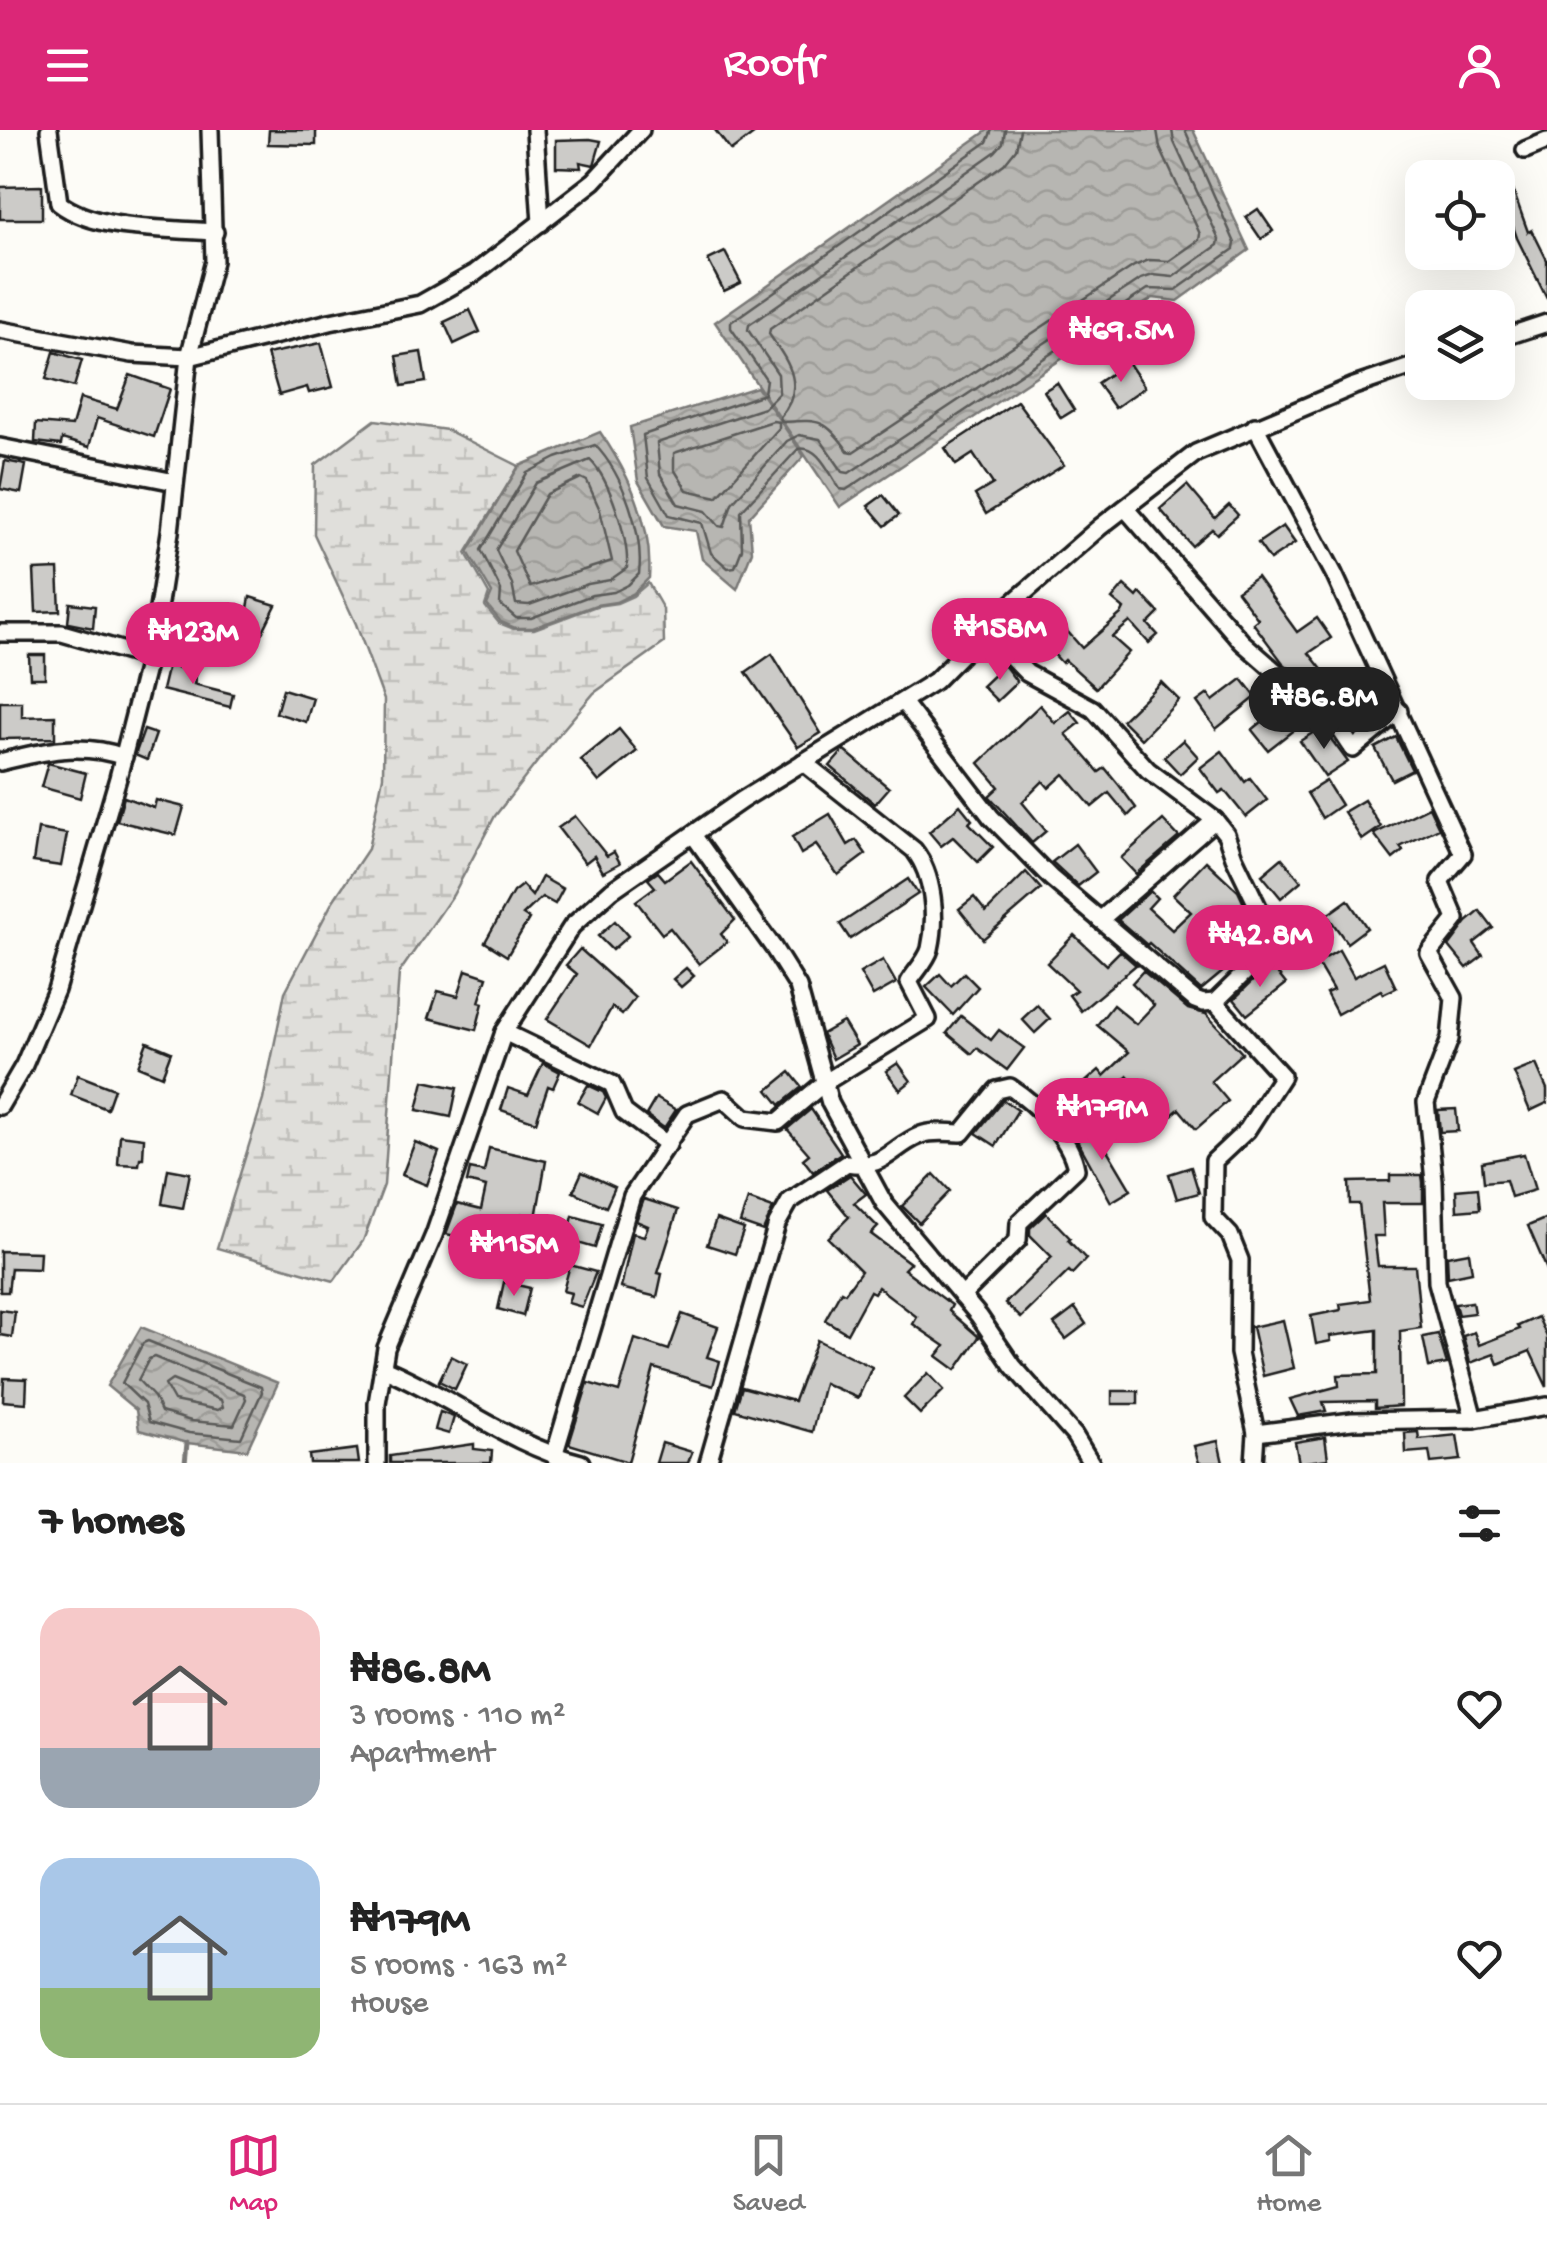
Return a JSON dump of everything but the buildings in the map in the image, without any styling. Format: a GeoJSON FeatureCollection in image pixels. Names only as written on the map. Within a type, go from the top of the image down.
{"type":"FeatureCollection","features":[{"type":"Feature","properties":{"kind":"street"},"geometry":{"type":"LineString","coordinates":[[49,130],[59,203],[69,211],[112,224],[215,232]]}},
{"type":"Feature","properties":{"kind":"street"},"geometry":{"type":"LineString","coordinates":[[0,1106],[24,1064],[56,990],[124,757],[148,658],[189,357],[214,261],[210,130]]}},
{"type":"Feature","properties":{"kind":"street"},"geometry":{"type":"LineString","coordinates":[[535,130],[541,223]]}},
{"type":"Feature","properties":{"kind":"street"},"geometry":{"type":"LineString","coordinates":[[0,330],[132,354],[189,357],[420,304],[475,273],[541,223],[594,181],[641,130]]}},
{"type":"Feature","properties":{"kind":"street"},"geometry":{"type":"LineString","coordinates":[[1525,150],[1547,141]]}},
{"type":"Feature","properties":{"kind":"street"},"geometry":{"type":"LineString","coordinates":[[1515,333],[1547,322]]}},
{"type":"Feature","properties":{"kind":"street"},"geometry":{"type":"LineString","coordinates":[[378,1463],[377,1403],[386,1348],[434,1235],[504,1032],[572,926],[612,890],[742,800],[934,680],[1009,606],[1196,453],[1254,426],[1405,369]]}},
{"type":"Feature","properties":{"kind":"street"},"geometry":{"type":"LineString","coordinates":[[1254,426],[1334,574],[1463,854],[1440,881],[1456,919],[1428,953],[1454,998],[1450,1039],[1426,1102],[1434,1181],[1437,1282],[1474,1419]]}},
{"type":"Feature","properties":{"kind":"street"},"geometry":{"type":"LineString","coordinates":[[0,447],[175,482]]}},
{"type":"Feature","properties":{"kind":"street"},"geometry":{"type":"LineString","coordinates":[[1125,508],[1242,642],[1337,725],[1352,749],[1399,711]]}},
{"type":"Feature","properties":{"kind":"street"},"geometry":{"type":"LineString","coordinates":[[903,702],[991,817],[1051,878],[1195,1000],[1215,1002],[1272,946],[1271,934],[1226,834],[1215,820],[1148,770],[1093,709],[1027,672],[986,630]]}},
{"type":"Feature","properties":{"kind":"street"},"geometry":{"type":"LineString","coordinates":[[0,633],[62,633],[148,658]]}},
{"type":"Feature","properties":{"kind":"street"},"geometry":{"type":"LineString","coordinates":[[0,762],[55,749],[86,748],[124,757]]}},
{"type":"Feature","properties":{"kind":"street"},"geometry":{"type":"LineString","coordinates":[[554,1456],[632,1196],[687,1114],[724,1099],[746,1118],[778,1122],[824,1083],[928,1019],[909,982],[930,951],[932,881],[914,850],[803,762]]}},
{"type":"Feature","properties":{"kind":"street"},"geometry":{"type":"LineString","coordinates":[[1100,920],[1215,820]]}},
{"type":"Feature","properties":{"kind":"street"},"geometry":{"type":"LineString","coordinates":[[694,836],[798,987],[830,1103],[884,1203],[962,1296],[1013,1366],[1074,1435],[1091,1463]]}},
{"type":"Feature","properties":{"kind":"street"},"geometry":{"type":"LineString","coordinates":[[1215,1002],[1282,1076],[1247,1130],[1214,1161],[1213,1217],[1234,1242],[1240,1260],[1240,1354],[1256,1433],[1254,1463]]}},
{"type":"Feature","properties":{"kind":"street"},"geometry":{"type":"LineString","coordinates":[[504,1032],[612,1084],[624,1112],[668,1145]]}},
{"type":"Feature","properties":{"kind":"street"},"geometry":{"type":"LineString","coordinates":[[708,1463],[777,1224],[790,1201],[846,1163],[866,1166],[926,1132],[962,1133],[998,1090],[1010,1087],[1023,1096],[1074,1153],[1076,1169],[1019,1223],[1018,1240],[962,1296]]}},
{"type":"Feature","properties":{"kind":"street"},"geometry":{"type":"LineString","coordinates":[[383,1368],[554,1456],[581,1463]]}},
{"type":"Feature","properties":{"kind":"street"},"geometry":{"type":"LineString","coordinates":[[1256,1433],[1352,1420],[1474,1419],[1547,1406]]}},
{"type":"Feature","properties":{"kind":"green space"},"geometry":{"type":"Polygon","coordinates":[[[375,420],[447,430],[519,466],[466,553],[489,594],[485,606],[499,623],[514,629],[534,629],[596,606],[617,603],[648,583],[663,609],[664,643],[594,693],[555,739],[495,816],[453,895],[399,973],[384,1185],[363,1241],[334,1281],[217,1248],[263,1100],[285,992],[333,901],[368,849],[383,776],[384,700],[356,624],[314,534],[315,465],[375,420]]]}},
{"type":"Feature","properties":{"kind":"water"},"geometry":{"type":"Polygon","coordinates":[[[988,130],[1193,130],[1249,250],[1178,301],[1153,298],[840,507],[715,322],[988,130]]]}},
{"type":"Feature","properties":{"kind":"water"},"geometry":{"type":"Polygon","coordinates":[[[757,387],[804,456],[749,517],[752,551],[737,589],[702,559],[696,531],[664,526],[638,481],[630,427],[757,387]]]}},
{"type":"Feature","properties":{"kind":"water"},"geometry":{"type":"Polygon","coordinates":[[[600,432],[637,501],[647,539],[649,578],[634,593],[616,602],[596,605],[533,628],[515,628],[501,622],[487,605],[492,593],[468,552],[519,466],[600,432]]]}},
{"type":"Feature","properties":{"kind":"water"},"geometry":{"type":"Polygon","coordinates":[[[141,1327],[278,1383],[247,1450],[187,1443],[139,1430],[136,1410],[107,1386],[141,1327]]]}},
{"type":"Feature","properties":{"kind":"waterway"},"geometry":{"type":"LineString","coordinates":[[185,1463],[187,1443]]}}]}
